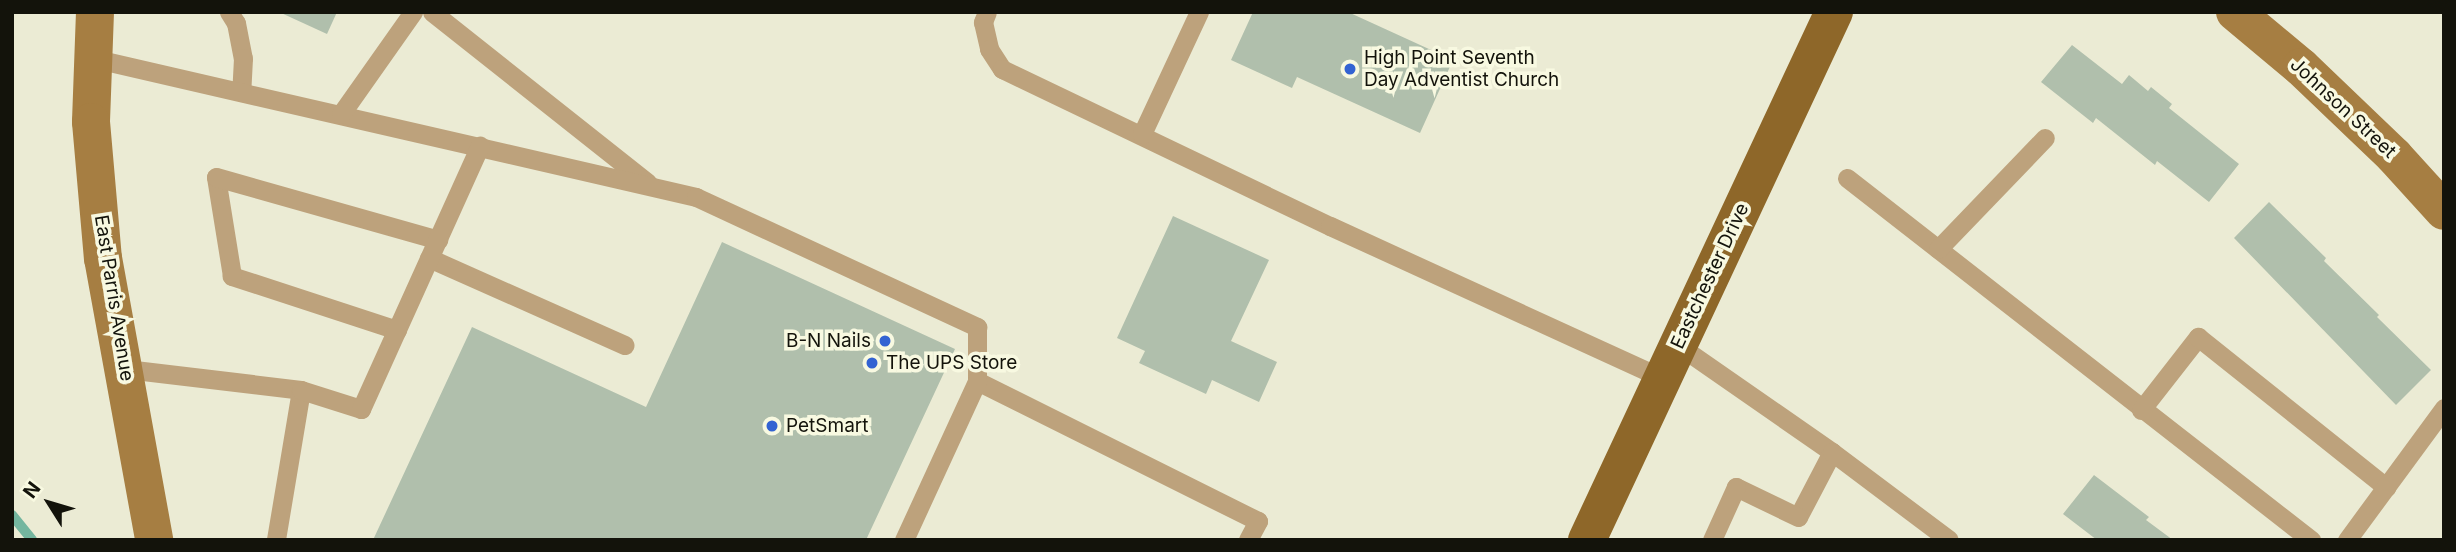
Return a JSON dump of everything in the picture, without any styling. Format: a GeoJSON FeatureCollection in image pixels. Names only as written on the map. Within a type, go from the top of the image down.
{"type":"FeatureCollection","features":[{"type":"Feature","properties":{"kind":"main road","name":"Eastchester Drive"},"geometry":{"type":"LineString","coordinates":[[1587,540],[1833,12]]}},
{"type":"Feature","properties":{"kind":"street","name":"East Parris Avenue"},"geometry":{"type":"LineString","coordinates":[[95,12],[91,122],[103,258],[126,369],[154,540]]}},
{"type":"Feature","properties":{"kind":"street","name":"Johnson Street"},"geometry":{"type":"LineString","coordinates":[[2235,12],[2301,67],[2385,148],[2444,211]]}},
{"type":"Feature","properties":{"kind":"lane"},"geometry":{"type":"LineString","coordinates":[[229,12],[236,23],[243,58],[241,92]]}},
{"type":"Feature","properties":{"kind":"lane"},"geometry":{"type":"LineString","coordinates":[[341,114],[413,12]]}},
{"type":"Feature","properties":{"kind":"lane"},"geometry":{"type":"LineString","coordinates":[[432,12],[652,187]]}},
{"type":"Feature","properties":{"kind":"lane"},"geometry":{"type":"LineString","coordinates":[[987,12],[983,22],[989,49],[1002,69],[1330,226],[1670,361],[1832,452],[1949,540]]}},
{"type":"Feature","properties":{"kind":"lane"},"geometry":{"type":"LineString","coordinates":[[1142,134],[1199,12]]}},
{"type":"Feature","properties":{"kind":"lane"},"geometry":{"type":"LineString","coordinates":[[92,58],[696,197],[977,327],[977,381],[904,540]]}},
{"type":"Feature","properties":{"kind":"lane"},"geometry":{"type":"LineString","coordinates":[[1938,249],[2045,138]]}},
{"type":"Feature","properties":{"kind":"lane"},"geometry":{"type":"LineString","coordinates":[[126,369],[301,390],[361,409],[480,146]]}},
{"type":"Feature","properties":{"kind":"lane"},"geometry":{"type":"LineString","coordinates":[[397,330],[232,276],[216,177],[438,240]]}},
{"type":"Feature","properties":{"kind":"lane"},"geometry":{"type":"LineString","coordinates":[[1847,178],[2311,540]]}},
{"type":"Feature","properties":{"kind":"lane"},"geometry":{"type":"LineString","coordinates":[[429,258],[624,345]]}},
{"type":"Feature","properties":{"kind":"lane"},"geometry":{"type":"LineString","coordinates":[[2141,410],[2198,337],[2386,487]]}},
{"type":"Feature","properties":{"kind":"lane"},"geometry":{"type":"LineString","coordinates":[[977,381],[1258,521],[1248,540]]}},
{"type":"Feature","properties":{"kind":"lane"},"geometry":{"type":"LineString","coordinates":[[276,540],[301,390]]}},
{"type":"Feature","properties":{"kind":"lane"},"geometry":{"type":"LineString","coordinates":[[2347,540],[2444,408]]}},
{"type":"Feature","properties":{"kind":"lane"},"geometry":{"type":"LineString","coordinates":[[1712,540],[1736,487],[1798,516],[1832,452]]}},
{"type":"Feature","properties":{"kind":"building"},"geometry":{"type":"Polygon","coordinates":[[[279,12],[337,12],[327,34],[279,12]]]}},
{"type":"Feature","properties":{"kind":"building","name":"High Point Seventh Day Adventist Church"},"geometry":{"type":"Polygon","coordinates":[[[1253,12],[1348,12],[1453,60],[1420,133],[1297,77],[1292,88],[1231,60],[1253,12]]]}},
{"type":"Feature","properties":{"kind":"building"},"geometry":{"type":"Polygon","coordinates":[[[2072,45],[2122,84],[2129,75],[2148,91],[2151,87],[2172,104],[2169,108],[2239,164],[2209,202],[2157,161],[2155,165],[2096,118],[2093,123],[2041,82],[2072,45]]]}},
{"type":"Feature","properties":{"kind":"building"},"geometry":{"type":"Polygon","coordinates":[[[2269,202],[2326,258],[2324,261],[2431,370],[2396,405],[2234,238],[2269,202]]]}},
{"type":"Feature","properties":{"kind":"building"},"geometry":{"type":"Polygon","coordinates":[[[1173,216],[1269,260],[1231,341],[1277,362],[1259,402],[1212,380],[1206,394],[1139,363],[1145,351],[1117,338],[1173,216]]]}},
{"type":"Feature","properties":{"kind":"building"},"geometry":{"type":"Polygon","coordinates":[[[722,242],[955,349],[866,540],[373,540],[472,327],[646,407],[722,242]]]}},
{"type":"Feature","properties":{"kind":"building"},"geometry":{"type":"Polygon","coordinates":[[[2094,475],[2149,517],[2146,520],[2173,540],[2097,540],[2063,514],[2094,475]]]}},
{"type":"Feature","properties":{"kind":"waterway"},"geometry":{"type":"LineString","coordinates":[[12,515],[32,540]]}},
{"type":"Feature","properties":{"kind":"place","name":"High Point Seventh Day Adventist Church"},"geometry":{"type":"Point","coordinates":[1350,69]}},
{"type":"Feature","properties":{"kind":"place","name":"B-N Nails"},"geometry":{"type":"Point","coordinates":[885,341]}},
{"type":"Feature","properties":{"kind":"place","name":"The UPS Store"},"geometry":{"type":"Point","coordinates":[872,363]}},
{"type":"Feature","properties":{"kind":"place","name":"PetSmart"},"geometry":{"type":"Point","coordinates":[772,426]}}]}
